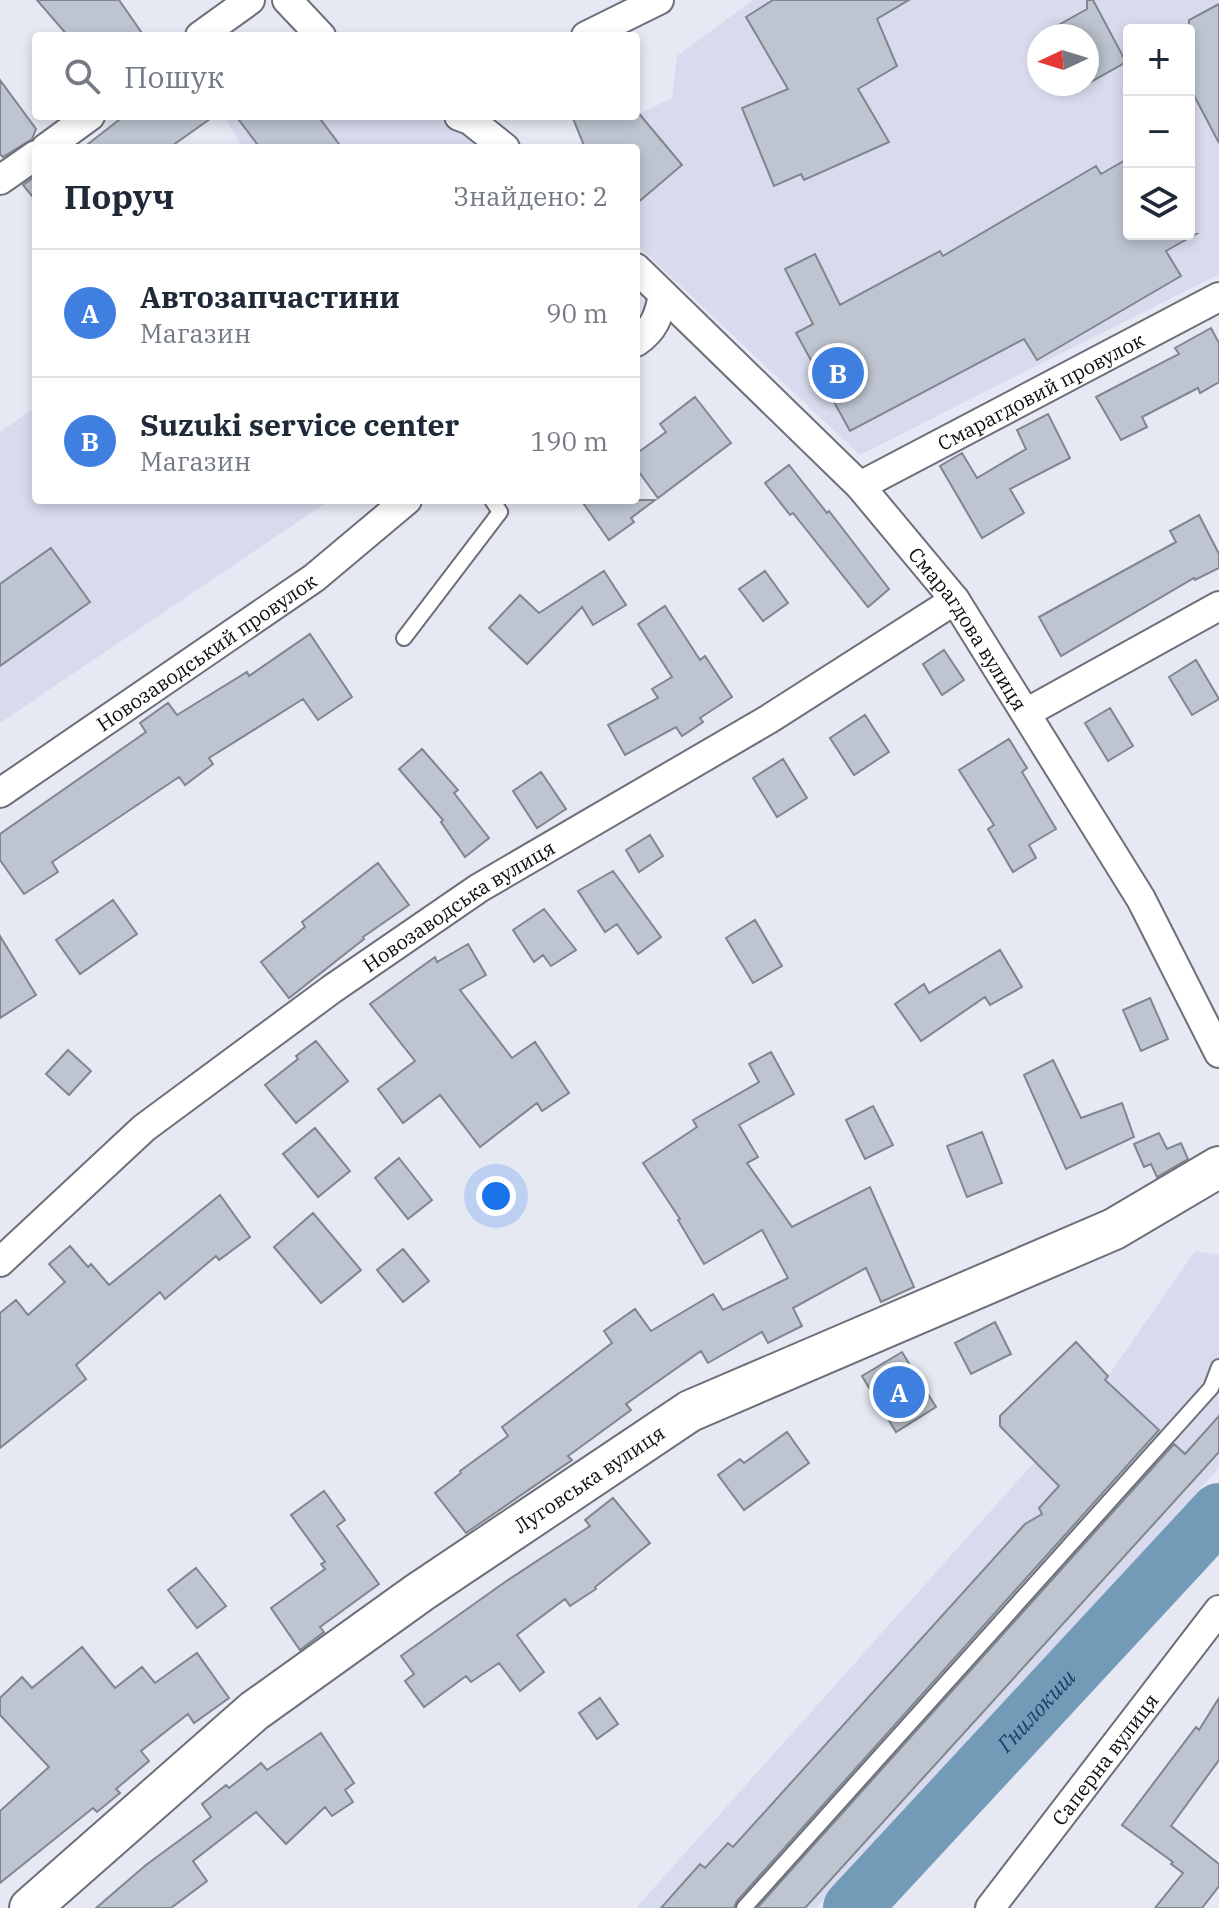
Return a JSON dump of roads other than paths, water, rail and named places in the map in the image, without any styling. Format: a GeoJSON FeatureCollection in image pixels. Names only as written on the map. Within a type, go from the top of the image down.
{"type":"FeatureCollection","features":[{"type":"Feature","properties":{"kind":"street"},"geometry":{"type":"LineString","coordinates":[[206,32],[250,0]]}},
{"type":"Feature","properties":{"kind":"street"},"geometry":{"type":"LineString","coordinates":[[287,0],[317,32]]}},
{"type":"Feature","properties":{"kind":"street"},"geometry":{"type":"LineString","coordinates":[[594,32],[659,0]]}},
{"type":"Feature","properties":{"kind":"street"},"geometry":{"type":"LineString","coordinates":[[52,144],[84,120]]}},
{"type":"Feature","properties":{"kind":"street"},"geometry":{"type":"LineString","coordinates":[[472,120],[500,144]]}},
{"type":"Feature","properties":{"kind":"street"},"geometry":{"type":"LineString","coordinates":[[0,180],[32,158]]}},
{"type":"Feature","properties":{"kind":"street","name":"Смарагдова вулиця"},"geometry":{"type":"LineString","coordinates":[[640,272],[860,486],[955,600],[1141,899],[1219,1053]]}},
{"type":"Feature","properties":{"kind":"street"},"geometry":{"type":"LineString","coordinates":[[640,340],[649,334],[660,315],[663,295]]}},
{"type":"Feature","properties":{"kind":"street","name":"Смарагдовий провулок"},"geometry":{"type":"LineString","coordinates":[[860,486],[1219,297]]}},
{"type":"Feature","properties":{"kind":"street","name":"Новозаводський провулок"},"geometry":{"type":"LineString","coordinates":[[0,793],[314,578],[402,504]]}},
{"type":"Feature","properties":{"kind":"street","name":"Новозаводська вулиця"},"geometry":{"type":"LineString","coordinates":[[0,1262],[144,1128],[332,989],[479,888],[769,719],[955,600]]}},
{"type":"Feature","properties":{"kind":"street"},"geometry":{"type":"LineString","coordinates":[[1026,713],[1219,606]]}},
{"type":"Feature","properties":{"kind":"street","name":"Луговська вулиця"},"geometry":{"type":"LineString","coordinates":[[30,1908],[254,1711],[420,1592],[690,1411],[1114,1229],[1219,1167]]}},
{"type":"Feature","properties":{"kind":"street","name":"Саперна вулиця"},"geometry":{"type":"LineString","coordinates":[[990,1908],[1219,1610]]}},
{"type":"Feature","properties":{"kind":"lane"},"geometry":{"type":"LineString","coordinates":[[404,638],[500,512],[495,504]]}},
{"type":"Feature","properties":{"kind":"lane"},"geometry":{"type":"LineString","coordinates":[[744,1908],[1211,1388],[1219,1367]]}},
{"type":"Feature","properties":{"kind":"waterway","name":"Гнилокиш"},"geometry":{"type":"LineString","coordinates":[[852,1908],[1219,1512]]}},
{"type":"Feature","properties":{"kind":"place","name":"Suzuki service center"},"geometry":{"type":"Point","coordinates":[838,373]}},
{"type":"Feature","properties":{"kind":"place","name":"Автозапчастини"},"geometry":{"type":"Point","coordinates":[899,1392]}}]}
